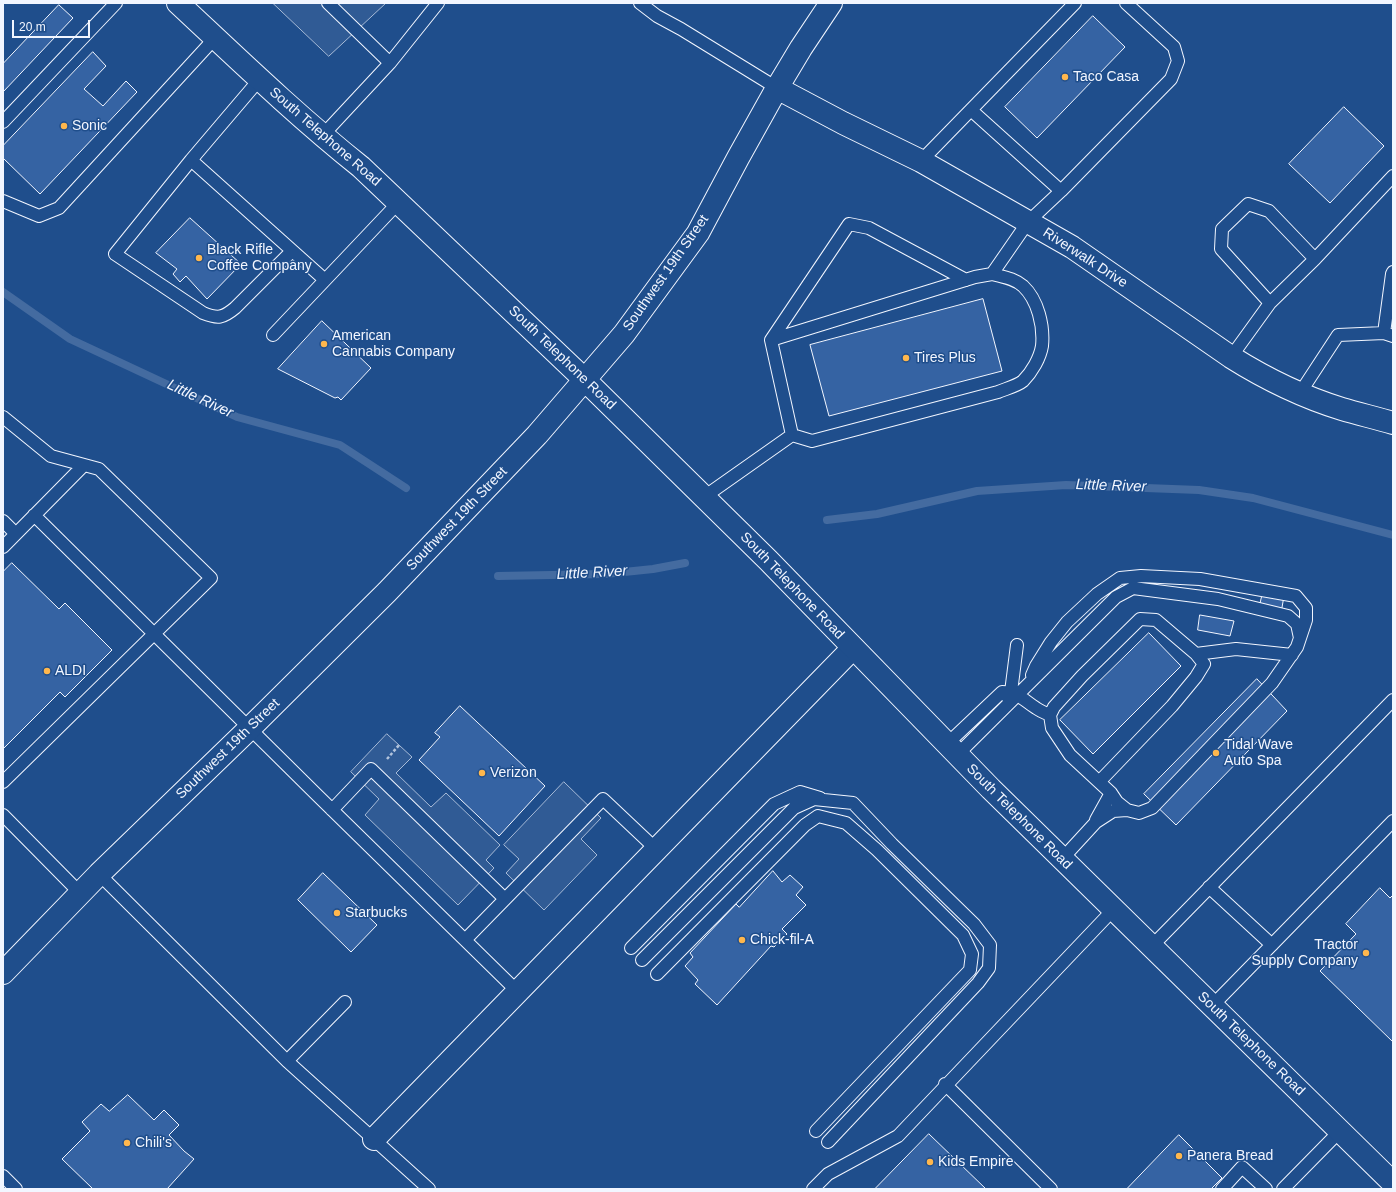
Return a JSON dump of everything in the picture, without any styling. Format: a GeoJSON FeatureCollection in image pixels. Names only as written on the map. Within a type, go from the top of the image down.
{"type":"FeatureCollection","features":[{"type":"Feature","properties":{"kind":"street","name":"South Telephone Road"},"geometry":{"type":"LineString","coordinates":[[178,3],[259,80],[322,136],[361,166],[585,380],[768,560],[952,750],[1393,1183]]}},
{"type":"Feature","properties":{"kind":"street","name":"Southwest 19th Street"},"geometry":{"type":"LineString","coordinates":[[3,973],[99,874],[250,728],[387,592],[537,434],[632,325],[698,233],[777,88],[831,3]]}},
{"type":"Feature","properties":{"kind":"street","name":"Riverwalk Drive"},"geometry":{"type":"LineString","coordinates":[[777,88],[843,123],[921,161],[1072,247],[1258,374],[1341,409],[1393,423]]}},
{"type":"Feature","properties":{"kind":"street"},"geometry":{"type":"LineString","coordinates":[[374,1139],[853,648]]}},
{"type":"Feature","properties":{"kind":"lane"},"geometry":{"type":"LineString","coordinates":[[3,122],[116,3]]}},
{"type":"Feature","properties":{"kind":"lane"},"geometry":{"type":"LineString","coordinates":[[328,3],[390,63]]}},
{"type":"Feature","properties":{"kind":"lane"},"geometry":{"type":"LineString","coordinates":[[640,3],[657,16],[681,29],[777,88]]}},
{"type":"Feature","properties":{"kind":"lane"},"geometry":{"type":"LineString","coordinates":[[921,161],[1075,3]]}},
{"type":"Feature","properties":{"kind":"lane"},"geometry":{"type":"LineString","coordinates":[[992,274],[1028,222],[1061,191],[1171,79],[1178,61],[1174,47],[1126,3]]}},
{"type":"Feature","properties":{"kind":"lane"},"geometry":{"type":"LineString","coordinates":[[322,136],[390,63],[434,4]]}},
{"type":"Feature","properties":{"kind":"lane"},"geometry":{"type":"LineString","coordinates":[[3,201],[39,216],[59,208],[215,38]]}},
{"type":"Feature","properties":{"kind":"lane"},"geometry":{"type":"LineString","coordinates":[[259,80],[191,160],[115,254],[203,313],[214,317],[225,316],[292,251]]}},
{"type":"Feature","properties":{"kind":"lane"},"geometry":{"type":"LineString","coordinates":[[971,110],[1061,191]]}},
{"type":"Feature","properties":{"kind":"lane"},"geometry":{"type":"LineString","coordinates":[[191,160],[325,280]]}},
{"type":"Feature","properties":{"kind":"lane"},"geometry":{"type":"LineString","coordinates":[[1231,357],[1270,303],[1315,260],[1393,176]]}},
{"type":"Feature","properties":{"kind":"lane"},"geometry":{"type":"LineString","coordinates":[[273,335],[399,202]]}},
{"type":"Feature","properties":{"kind":"lane"},"geometry":{"type":"LineString","coordinates":[[1270,303],[1221,249],[1222,229],[1248,204],[1269,211],[1315,260]]}},
{"type":"Feature","properties":{"kind":"lane"},"geometry":{"type":"LineString","coordinates":[[792,435],[771,340],[850,224],[869,228],[966,280]]}},
{"type":"Feature","properties":{"kind":"lane"},"geometry":{"type":"LineString","coordinates":[[1300,393],[1338,335],[1389,334],[1393,272]]}},
{"type":"Feature","properties":{"kind":"lane"},"geometry":{"type":"LineString","coordinates":[[771,340],[966,280],[992,274],[1014,279],[1024,286],[1033,300],[1041,323],[1042,347],[1034,367],[1022,382],[998,392],[812,441],[792,435]]}},
{"type":"Feature","properties":{"kind":"lane"},"geometry":{"type":"LineString","coordinates":[[3,417],[51,456],[99,469],[211,578],[3,782]]}},
{"type":"Feature","properties":{"kind":"lane"},"geometry":{"type":"LineString","coordinates":[[704,497],[792,435]]}},
{"type":"Feature","properties":{"kind":"lane"},"geometry":{"type":"LineString","coordinates":[[3,547],[84,465]]}},
{"type":"Feature","properties":{"kind":"lane"},"geometry":{"type":"LineString","coordinates":[[34,515],[518,992]]}},
{"type":"Feature","properties":{"kind":"lane"},"geometry":{"type":"LineString","coordinates":[[3,521],[16,534]]}},
{"type":"Feature","properties":{"kind":"lane"},"geometry":{"type":"LineString","coordinates":[[1028,684],[1036,666],[1047,648],[1067,622],[1098,594],[1120,578],[1141,576],[1200,579],[1296,596],[1306,608],[1306,620],[1297,647],[1272,683],[1152,808],[1140,813],[1127,810],[1113,811],[1096,822],[1062,859]]}},
{"type":"Feature","properties":{"kind":"lane"},"geometry":{"type":"LineString","coordinates":[[952,750],[1001,711],[1014,693],[1028,684],[1116,597],[1133,588],[1218,599],[1288,616],[1297,624],[1300,638]]}},
{"type":"Feature","properties":{"kind":"lane"},"geometry":{"type":"LineString","coordinates":[[1099,782],[1172,706],[1196,677],[1204,664],[1196,654],[1156,620],[1140,619],[1082,676],[1054,707],[1050,715],[1052,728],[1070,755],[1127,810]]}},
{"type":"Feature","properties":{"kind":"lane"},"geometry":{"type":"LineString","coordinates":[[1014,693],[1017,645]]}},
{"type":"Feature","properties":{"kind":"lane"},"geometry":{"type":"LineString","coordinates":[[1196,654],[1236,649],[1292,655]]}},
{"type":"Feature","properties":{"kind":"lane"},"geometry":{"type":"LineString","coordinates":[[952,750],[1002,692],[1014,693],[1037,709],[1050,715]]}},
{"type":"Feature","properties":{"kind":"lane"},"geometry":{"type":"LineString","coordinates":[[1151,946],[1393,700]]}},
{"type":"Feature","properties":{"kind":"lane"},"geometry":{"type":"LineString","coordinates":[[332,810],[371,769],[505,899]]}},
{"type":"Feature","properties":{"kind":"lane"},"geometry":{"type":"LineString","coordinates":[[631,948],[774,804],[800,792],[831,801]]}},
{"type":"Feature","properties":{"kind":"lane"},"geometry":{"type":"LineString","coordinates":[[1090,829],[1111,793]]}},
{"type":"Feature","properties":{"kind":"lane"},"geometry":{"type":"LineString","coordinates":[[465,940],[603,799],[656,849]]}},
{"type":"Feature","properties":{"kind":"lane"},"geometry":{"type":"LineString","coordinates":[[642,960],[794,808],[814,799],[853,803],[892,844],[974,924],[990,945],[988,968],[978,983],[828,1142]]}},
{"type":"Feature","properties":{"kind":"lane"},"geometry":{"type":"LineString","coordinates":[[3,815],[80,893]]}},
{"type":"Feature","properties":{"kind":"lane"},"geometry":{"type":"LineString","coordinates":[[657,974],[805,825],[818,816],[846,823],[877,850],[931,903],[963,935],[972,954],[970,970],[816,1131]]}},
{"type":"Feature","properties":{"kind":"lane"},"geometry":{"type":"LineString","coordinates":[[1212,1006],[1393,821]]}},
{"type":"Feature","properties":{"kind":"lane"},"geometry":{"type":"LineString","coordinates":[[99,874],[287,1061],[429,1189]]}},
{"type":"Feature","properties":{"kind":"lane"},"geometry":{"type":"LineString","coordinates":[[1210,887],[1272,945]]}},
{"type":"Feature","properties":{"kind":"lane"},"geometry":{"type":"LineString","coordinates":[[813,1189],[828,1174],[898,1136],[946,1084],[1114,910]]}},
{"type":"Feature","properties":{"kind":"lane"},"geometry":{"type":"LineString","coordinates":[[287,1061],[345,1002]]}},
{"type":"Feature","properties":{"kind":"lane"},"geometry":{"type":"LineString","coordinates":[[946,1084],[1049,1187]]}},
{"type":"Feature","properties":{"kind":"lane"},"geometry":{"type":"LineString","coordinates":[[1283,1189],[1340,1131]]}},
{"type":"Feature","properties":{"kind":"lane"},"geometry":{"type":"LineString","coordinates":[[1222,1189],[1242,1167],[1266,1189]]}},
{"type":"Feature","properties":{"kind":"lane"},"geometry":{"type":"LineString","coordinates":[[3,1176],[16,1189]]}},
{"type":"Feature","properties":{"kind":"shaded area"},"geometry":{"type":"Polygon","coordinates":[[[273,3],[386,3],[329,56],[273,3]]]}},
{"type":"Feature","properties":{"kind":"shaded area"},"geometry":{"type":"Polygon","coordinates":[[[387,734],[412,757],[396,773],[431,807],[446,793],[500,845],[486,860],[494,868],[458,905],[365,815],[379,799],[351,772],[387,734]]]}},
{"type":"Feature","properties":{"kind":"shaded area"},"geometry":{"type":"Polygon","coordinates":[[[564,782],[601,818],[581,839],[597,855],[544,910],[506,873],[519,859],[504,845],[564,782]]]}},
{"type":"Feature","properties":{"kind":"building"},"geometry":{"type":"Polygon","coordinates":[[[59,5],[73,18],[3,92],[3,64],[59,5]]]}},
{"type":"Feature","properties":{"kind":"building","name":"Taco Casa"},"geometry":{"type":"Polygon","coordinates":[[[1093,16],[1125,47],[1037,138],[1005,107],[1093,16]]]}},
{"type":"Feature","properties":{"kind":"building","name":"Sonic"},"geometry":{"type":"Polygon","coordinates":[[[93,52],[106,66],[84,89],[103,106],[126,81],[137,92],[40,194],[3,158],[3,146],[93,52]]]}},
{"type":"Feature","properties":{"kind":"building"},"geometry":{"type":"Polygon","coordinates":[[[1344,107],[1384,146],[1330,203],[1289,164],[1344,107]]]}},
{"type":"Feature","properties":{"kind":"building","name":"Black Rifle Coffee Company"},"geometry":{"type":"Polygon","coordinates":[[[190,218],[241,264],[207,299],[186,276],[180,282],[173,274],[177,269],[156,253],[190,218]]]}},
{"type":"Feature","properties":{"kind":"building","name":"Tires Plus"},"geometry":{"type":"Polygon","coordinates":[[[983,299],[1002,371],[829,416],[810,345],[983,299]]]}},
{"type":"Feature","properties":{"kind":"building","name":"American Cannabis Company"},"geometry":{"type":"Polygon","coordinates":[[[322,321],[371,368],[341,400],[338,397],[335,398],[278,369],[322,321]]]}},
{"type":"Feature","properties":{"kind":"building","name":"ALDI"},"geometry":{"type":"Polygon","coordinates":[[[12,563],[59,609],[65,603],[112,650],[65,697],[60,692],[3,749],[3,572],[12,563]]]}},
{"type":"Feature","properties":{"kind":"building"},"geometry":{"type":"Polygon","coordinates":[[[1263,592],[1284,596],[1280,619],[1258,614],[1263,592]]]}},
{"type":"Feature","properties":{"kind":"building"},"geometry":{"type":"Polygon","coordinates":[[[1200,615],[1234,621],[1230,636],[1198,630],[1200,615]]]}},
{"type":"Feature","properties":{"kind":"building"},"geometry":{"type":"Polygon","coordinates":[[[1149,633],[1181,666],[1093,754],[1060,720],[1149,633]]]}},
{"type":"Feature","properties":{"kind":"building","name":"Tidal Wave Auto Spa"},"geometry":{"type":"Polygon","coordinates":[[[1257,679],[1287,711],[1176,825],[1144,794],[1257,679]]]}},
{"type":"Feature","properties":{"kind":"building","name":"Verizon"},"geometry":{"type":"Polygon","coordinates":[[[460,706],[545,786],[499,836],[419,760],[440,737],[435,733],[460,706]]]}},
{"type":"Feature","properties":{"kind":"building","name":"Chick-fil-A"},"geometry":{"type":"Polygon","coordinates":[[[773,871],[782,882],[790,875],[803,887],[796,895],[806,905],[782,929],[787,934],[774,947],[771,946],[717,1005],[695,984],[698,980],[685,966],[693,957],[690,953],[736,904],[739,907],[773,871]]]}},
{"type":"Feature","properties":{"kind":"building","name":"Starbucks"},"geometry":{"type":"Polygon","coordinates":[[[323,873],[377,925],[351,952],[298,900],[323,873]]]}},
{"type":"Feature","properties":{"kind":"building","name":"Tractor Supply Company"},"geometry":{"type":"Polygon","coordinates":[[[1380,888],[1390,898],[1393,895],[1393,1042],[1320,971],[1356,934],[1346,924],[1380,888]]]}},
{"type":"Feature","properties":{"kind":"building","name":"Chili's"},"geometry":{"type":"Polygon","coordinates":[[[128,1095],[154,1120],[164,1110],[179,1125],[169,1135],[194,1159],[167,1189],[93,1189],[62,1159],[90,1131],[82,1122],[101,1104],[109,1111],[128,1095]]]}},
{"type":"Feature","properties":{"kind":"building","name":"Kids Empire"},"geometry":{"type":"Polygon","coordinates":[[[929,1134],[986,1189],[875,1189],[929,1134]]]}},
{"type":"Feature","properties":{"kind":"building","name":"Panera Bread"},"geometry":{"type":"Polygon","coordinates":[[[1179,1135],[1222,1178],[1211,1189],[1127,1189],[1179,1135]]]}},
{"type":"Feature","properties":{"kind":"waterway","name":"Little River"},"geometry":{"type":"LineString","coordinates":[[3,292],[70,339],[237,417],[340,445],[406,488]]}},
{"type":"Feature","properties":{"kind":"waterway","name":"Little River"},"geometry":{"type":"LineString","coordinates":[[827,520],[877,514],[977,491],[1066,485],[1199,490],[1253,498],[1393,535]]}},
{"type":"Feature","properties":{"kind":"waterway","name":"Little River"},"geometry":{"type":"LineString","coordinates":[[498,576],[605,574],[653,569],[685,563]]}},
{"type":"Feature","properties":{"kind":"place","name":"Taco Casa"},"geometry":{"type":"Point","coordinates":[1065,77]}},
{"type":"Feature","properties":{"kind":"place","name":"Sonic"},"geometry":{"type":"Point","coordinates":[64,126]}},
{"type":"Feature","properties":{"kind":"place","name":"Black Rifle Coffee Company"},"geometry":{"type":"Point","coordinates":[199,258]}},
{"type":"Feature","properties":{"kind":"place","name":"American Cannabis Company"},"geometry":{"type":"Point","coordinates":[324,344]}},
{"type":"Feature","properties":{"kind":"place","name":"Tires Plus"},"geometry":{"type":"Point","coordinates":[906,358]}},
{"type":"Feature","properties":{"kind":"place","name":"ALDI"},"geometry":{"type":"Point","coordinates":[47,671]}},
{"type":"Feature","properties":{"kind":"place","name":"Tidal Wave Auto Spa"},"geometry":{"type":"Point","coordinates":[1216,753]}},
{"type":"Feature","properties":{"kind":"place","name":"Verizon"},"geometry":{"type":"Point","coordinates":[482,773]}},
{"type":"Feature","properties":{"kind":"place","name":"Starbucks"},"geometry":{"type":"Point","coordinates":[337,913]}},
{"type":"Feature","properties":{"kind":"place","name":"Chick-fil-A"},"geometry":{"type":"Point","coordinates":[742,940]}},
{"type":"Feature","properties":{"kind":"place","name":"Tractor Supply Company"},"geometry":{"type":"Point","coordinates":[1366,953]}},
{"type":"Feature","properties":{"kind":"place","name":"Chili's"},"geometry":{"type":"Point","coordinates":[127,1143]}},
{"type":"Feature","properties":{"kind":"place","name":"Panera Bread"},"geometry":{"type":"Point","coordinates":[1179,1156]}},
{"type":"Feature","properties":{"kind":"place","name":"Kids Empire"},"geometry":{"type":"Point","coordinates":[930,1162]}}]}
